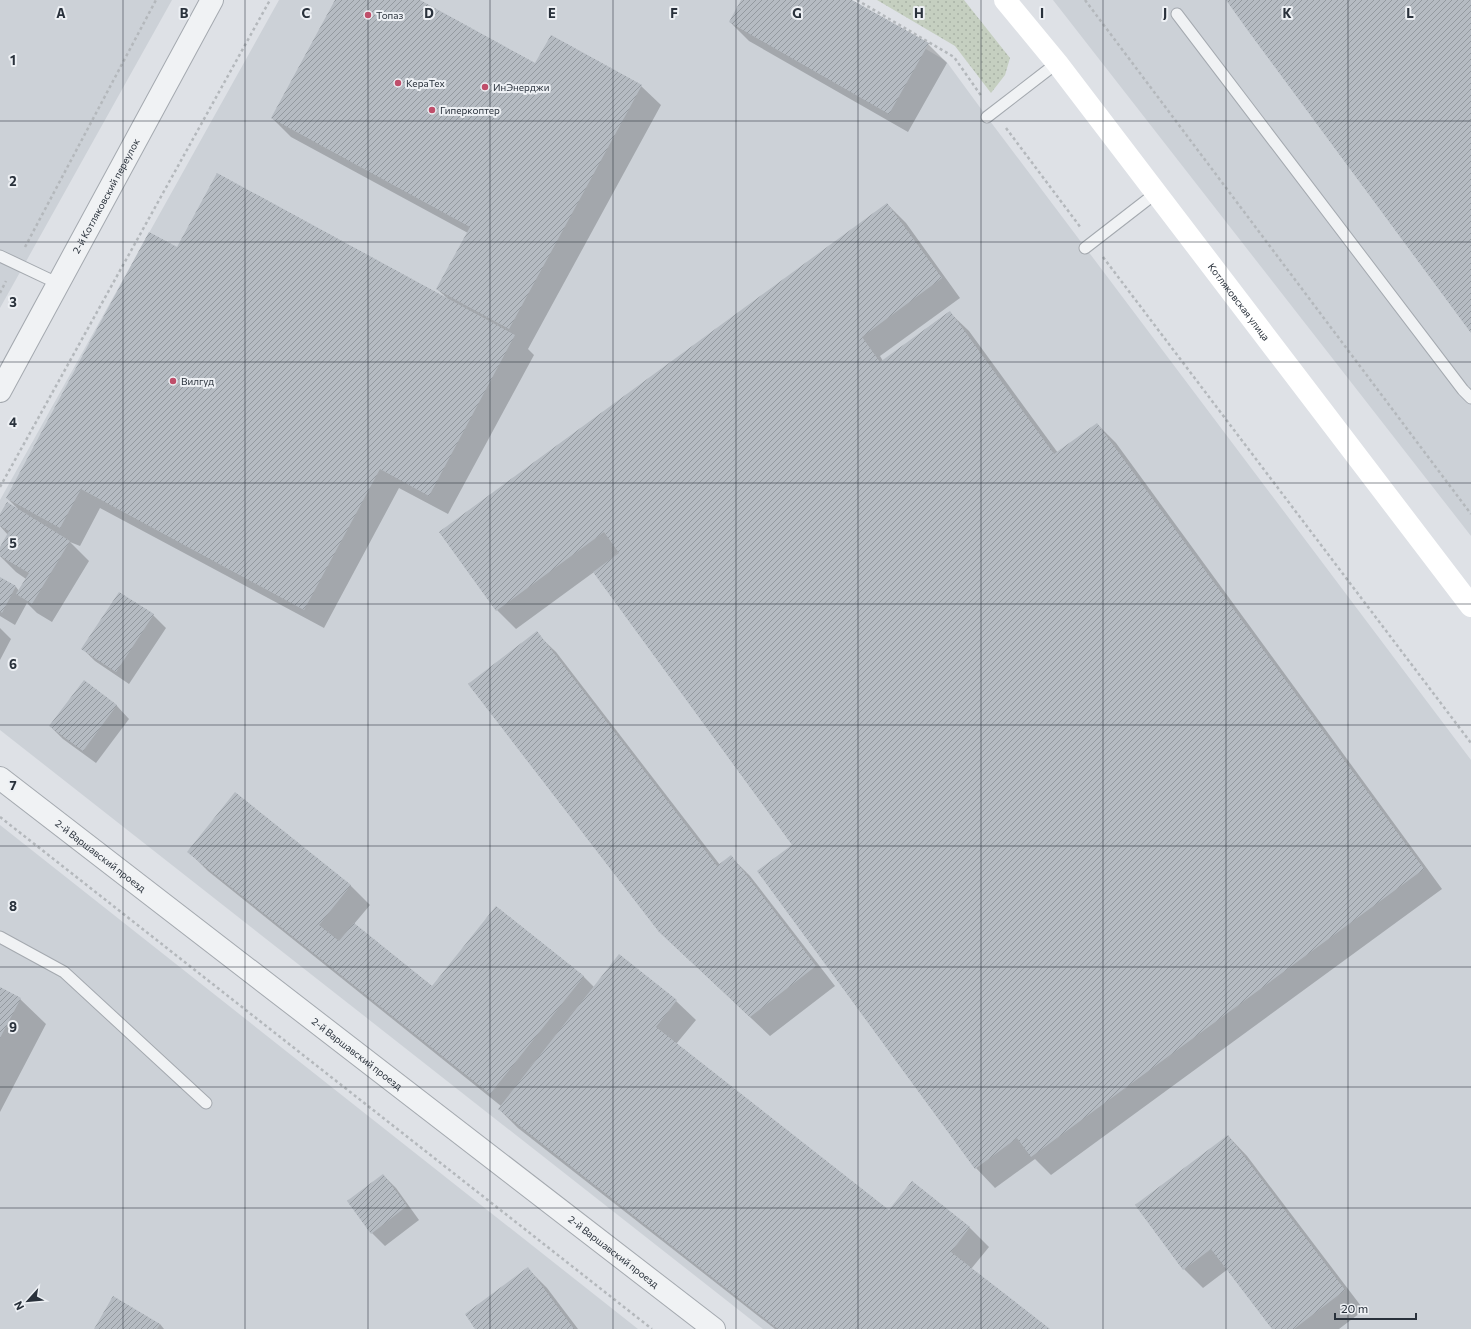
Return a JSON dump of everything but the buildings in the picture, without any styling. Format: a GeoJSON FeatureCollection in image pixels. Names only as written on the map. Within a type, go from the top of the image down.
{"type":"FeatureCollection","features":[{"type":"Feature","properties":{"kind":"street","name":"2-й Котляковский переулок"},"geometry":{"type":"LineString","coordinates":[[0,391],[57,283],[212,0]]}},
{"type":"Feature","properties":{"kind":"street","name":"Котляковская улица"},"geometry":{"type":"LineString","coordinates":[[1005,0],[1057,63],[1471,606]]}},
{"type":"Feature","properties":{"kind":"street","name":"2-й Варшавский проезд"},"geometry":{"type":"LineString","coordinates":[[0,778],[714,1329]]}},
{"type":"Feature","properties":{"kind":"lane"},"geometry":{"type":"LineString","coordinates":[[1177,14],[1463,390],[1471,398]]}},
{"type":"Feature","properties":{"kind":"lane"},"geometry":{"type":"LineString","coordinates":[[990,114],[1057,63]]}},
{"type":"Feature","properties":{"kind":"lane"},"geometry":{"type":"LineString","coordinates":[[1089,245],[1156,193]]}},
{"type":"Feature","properties":{"kind":"lane"},"geometry":{"type":"LineString","coordinates":[[0,256],[57,283]]}},
{"type":"Feature","properties":{"kind":"lane"},"geometry":{"type":"LineString","coordinates":[[0,937],[64,972],[206,1103]]}},
{"type":"Feature","properties":{"kind":"path"},"geometry":{"type":"LineString","coordinates":[[0,293],[156,0]]}},
{"type":"Feature","properties":{"kind":"path"},"geometry":{"type":"LineString","coordinates":[[0,487],[270,0]]}},
{"type":"Feature","properties":{"kind":"path"},"geometry":{"type":"LineString","coordinates":[[857,0],[954,58],[990,114],[1471,743]]}},
{"type":"Feature","properties":{"kind":"path"},"geometry":{"type":"LineString","coordinates":[[1085,0],[1471,514]]}},
{"type":"Feature","properties":{"kind":"path"},"geometry":{"type":"LineString","coordinates":[[0,817],[652,1329]]}},
{"type":"Feature","properties":{"kind":"shaded area"},"geometry":{"type":"Polygon","coordinates":[[[0,0],[172,0],[0,308],[0,0]]]}},
{"type":"Feature","properties":{"kind":"shaded area"},"geometry":{"type":"Polygon","coordinates":[[[279,0],[843,0],[946,61],[1471,760],[1471,1329],[763,1329],[0,730],[0,500],[279,0]]]}},
{"type":"Feature","properties":{"kind":"shaded area"},"geometry":{"type":"Polygon","coordinates":[[[1053,0],[1471,0],[1471,536],[1053,0]]]}},
{"type":"Feature","properties":{"kind":"shaded area"},"geometry":{"type":"Polygon","coordinates":[[[0,825],[638,1329],[0,1329],[0,825]]]}},
{"type":"Feature","properties":{"kind":"green space"},"geometry":{"type":"Polygon","coordinates":[[[877,0],[964,0],[1010,58],[1005,75],[991,93],[955,46],[877,0]]]}},
{"type":"Feature","properties":{"kind":"place","name":"Топаз"},"geometry":{"type":"Point","coordinates":[368,15]}},
{"type":"Feature","properties":{"kind":"place","name":"КераТех"},"geometry":{"type":"Point","coordinates":[398,83]}},
{"type":"Feature","properties":{"kind":"place","name":"ИнЭнерджи"},"geometry":{"type":"Point","coordinates":[485,87]}},
{"type":"Feature","properties":{"kind":"place","name":"Гиперкоптер"},"geometry":{"type":"Point","coordinates":[432,110]}},
{"type":"Feature","properties":{"kind":"place","name":"Вилгуд"},"geometry":{"type":"Point","coordinates":[173,381]}}]}
